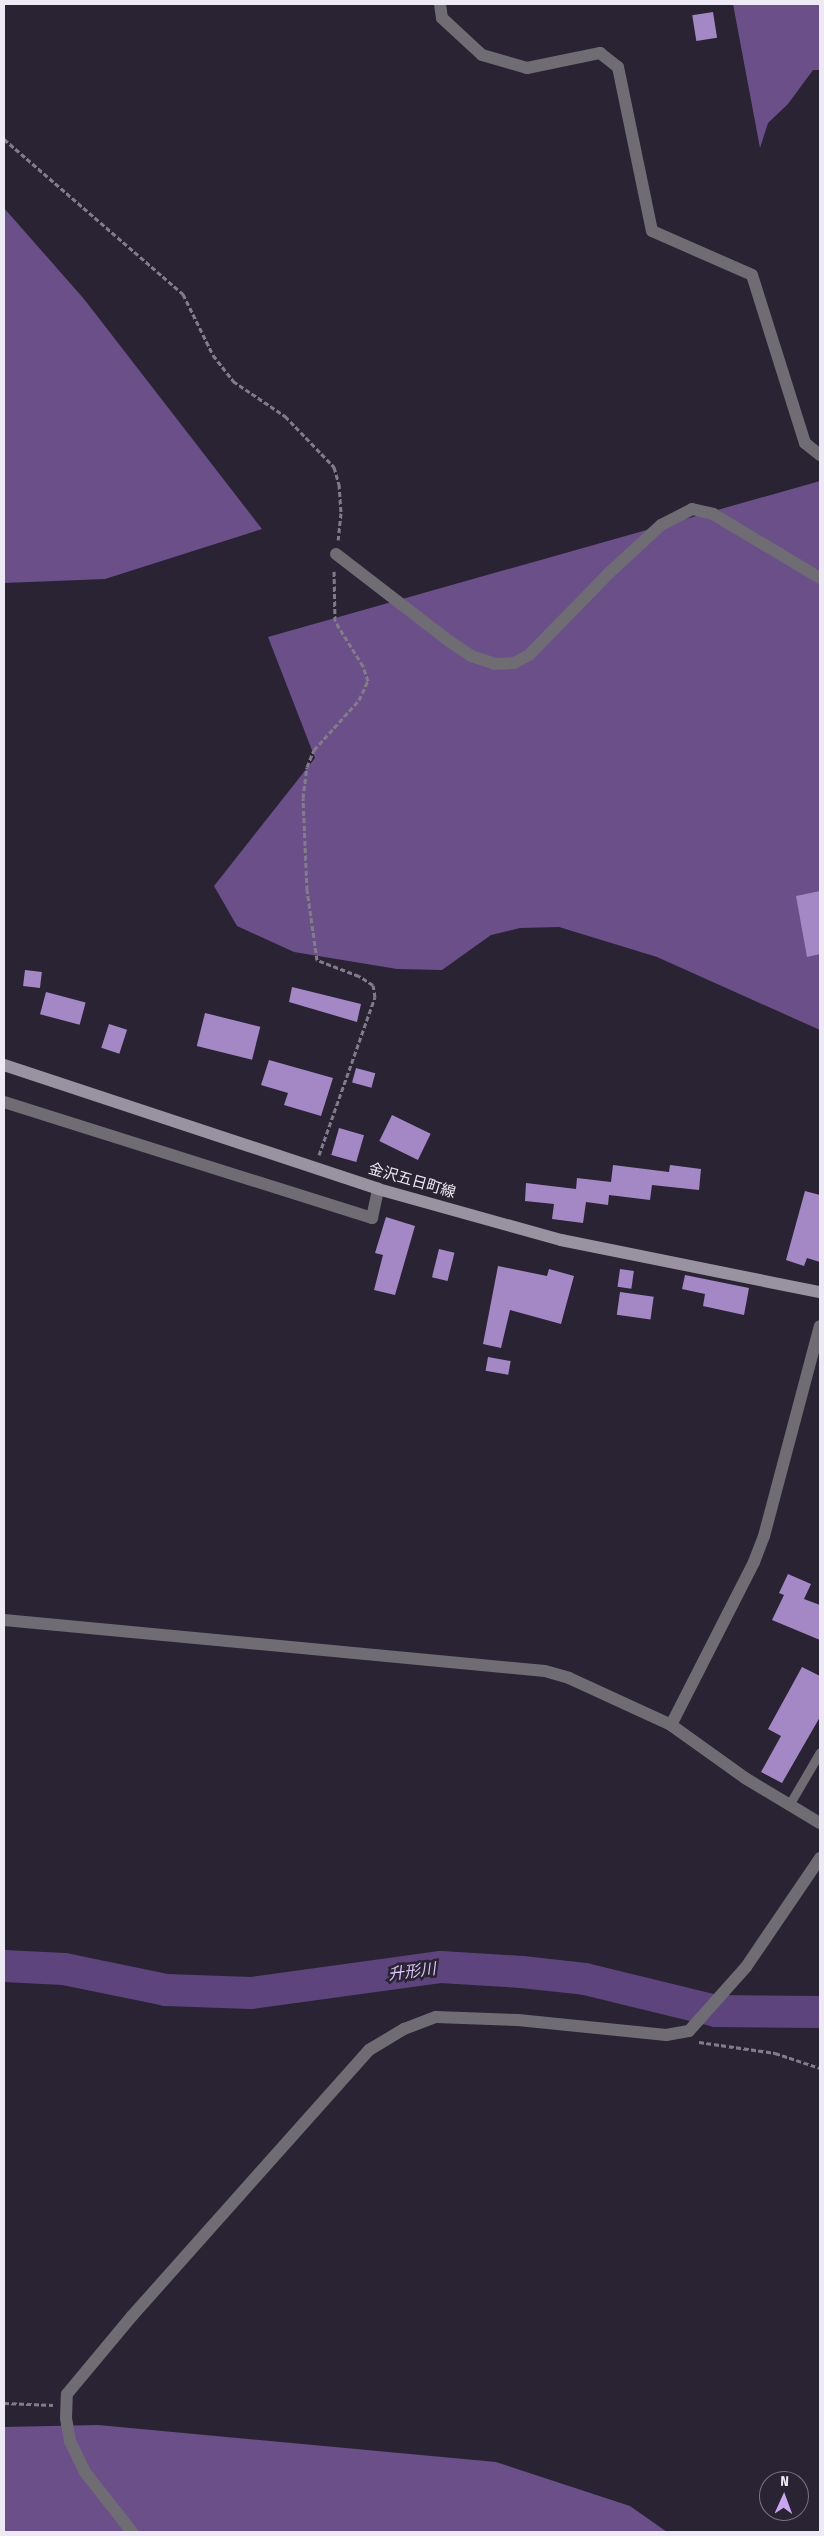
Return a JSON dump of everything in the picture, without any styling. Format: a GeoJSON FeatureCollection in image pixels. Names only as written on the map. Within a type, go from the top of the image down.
{"type":"FeatureCollection","features":[{"type":"Feature","properties":{"kind":"main road","name":"金沢五日町線"},"geometry":{"type":"LineString","coordinates":[[4,1065],[378,1189],[561,1240],[820,1292]]}},
{"type":"Feature","properties":{"kind":"street"},"geometry":{"type":"LineString","coordinates":[[440,4],[442,18],[482,55],[527,68],[600,52],[618,67],[652,231],[752,275],[805,443],[820,455]]}},
{"type":"Feature","properties":{"kind":"street"},"geometry":{"type":"LineString","coordinates":[[336,554],[449,641],[471,656],[495,664],[514,663],[529,655],[608,573],[661,525],[692,508],[713,514],[820,578]]}},
{"type":"Feature","properties":{"kind":"street"},"geometry":{"type":"LineString","coordinates":[[4,1102],[372,1218],[378,1189]]}},
{"type":"Feature","properties":{"kind":"street"},"geometry":{"type":"LineString","coordinates":[[671,1725],[757,1553],[820,1326]]}},
{"type":"Feature","properties":{"kind":"street"},"geometry":{"type":"LineString","coordinates":[[4,1620],[545,1671],[568,1678],[671,1725],[789,1806],[820,1823]]}},
{"type":"Feature","properties":{"kind":"street"},"geometry":{"type":"LineString","coordinates":[[132,2532],[85,2472],[70,2441],[67,2406],[68,2394],[78,2378],[369,2050],[404,2029],[436,2017],[518,2020],[690,2036],[746,1967],[820,1858]]}},
{"type":"Feature","properties":{"kind":"lane"},"geometry":{"type":"LineString","coordinates":[[789,1806],[820,1752]]}},
{"type":"Feature","properties":{"kind":"path"},"geometry":{"type":"LineString","coordinates":[[4,139],[183,294],[213,356],[233,381],[285,416],[334,467],[339,484],[341,513],[333,599],[336,622],[363,666],[368,681],[359,700],[314,750],[307,767],[303,798],[307,890],[316,960],[359,976],[373,986],[375,997],[315,1167]]}},
{"type":"Feature","properties":{"kind":"path"},"geometry":{"type":"LineString","coordinates":[[690,2036],[775,2053],[820,2068]]}},
{"type":"Feature","properties":{"kind":"path"},"geometry":{"type":"LineString","coordinates":[[4,2404],[67,2406]]}},
{"type":"Feature","properties":{"kind":"shaded area"},"geometry":{"type":"Polygon","coordinates":[[[733,4],[820,4],[820,70],[813,70],[788,104],[768,123],[760,148],[733,4]]]}},
{"type":"Feature","properties":{"kind":"shaded area"},"geometry":{"type":"Polygon","coordinates":[[[4,208],[84,299],[262,529],[105,579],[4,583],[4,208]]]}},
{"type":"Feature","properties":{"kind":"shaded area"},"geometry":{"type":"Polygon","coordinates":[[[820,481],[820,1030],[657,957],[559,927],[520,928],[491,935],[442,970],[397,969],[294,952],[237,926],[214,886],[315,758],[268,637],[820,481]]]}},
{"type":"Feature","properties":{"kind":"shaded area"},"geometry":{"type":"Polygon","coordinates":[[[98,2425],[496,2462],[630,2506],[667,2532],[4,2532],[4,2427],[98,2425]]]}},
{"type":"Feature","properties":{"kind":"building"},"geometry":{"type":"Polygon","coordinates":[[[713,12],[717,38],[696,41],[692,15],[713,12]]]}},
{"type":"Feature","properties":{"kind":"building"},"geometry":{"type":"Polygon","coordinates":[[[820,891],[820,954],[807,957],[796,896],[820,891]]]}},
{"type":"Feature","properties":{"kind":"building"},"geometry":{"type":"Polygon","coordinates":[[[25,970],[42,972],[40,988],[23,986],[25,970]]]}},
{"type":"Feature","properties":{"kind":"building"},"geometry":{"type":"Polygon","coordinates":[[[292,987],[361,1004],[357,1022],[289,1002],[292,987]]]}},
{"type":"Feature","properties":{"kind":"building"},"geometry":{"type":"Polygon","coordinates":[[[46,992],[86,1003],[80,1025],[40,1014],[46,992]]]}},
{"type":"Feature","properties":{"kind":"building"},"geometry":{"type":"Polygon","coordinates":[[[205,1013],[260,1027],[252,1060],[197,1046],[205,1013]]]}},
{"type":"Feature","properties":{"kind":"building"},"geometry":{"type":"Polygon","coordinates":[[[109,1024],[127,1030],[119,1054],[101,1048],[109,1024]]]}},
{"type":"Feature","properties":{"kind":"building"},"geometry":{"type":"Polygon","coordinates":[[[269,1060],[333,1078],[321,1116],[284,1105],[288,1093],[261,1085],[269,1060]]]}},
{"type":"Feature","properties":{"kind":"building"},"geometry":{"type":"Polygon","coordinates":[[[356,1068],[375,1073],[371,1088],[352,1082],[356,1068]]]}},
{"type":"Feature","properties":{"kind":"building"},"geometry":{"type":"Polygon","coordinates":[[[392,1115],[431,1134],[418,1160],[379,1141],[392,1115]]]}},
{"type":"Feature","properties":{"kind":"building"},"geometry":{"type":"Polygon","coordinates":[[[339,1128],[364,1135],[356,1162],[331,1155],[339,1128]]]}},
{"type":"Feature","properties":{"kind":"building"},"geometry":{"type":"Polygon","coordinates":[[[613,1165],[669,1172],[670,1165],[701,1169],[699,1190],[652,1185],[650,1200],[609,1195],[608,1205],[586,1202],[583,1223],[552,1219],[554,1204],[525,1201],[526,1183],[576,1189],[577,1178],[611,1182],[613,1165]]]}},
{"type":"Feature","properties":{"kind":"building"},"geometry":{"type":"Polygon","coordinates":[[[805,1191],[820,1195],[820,1262],[807,1258],[804,1266],[786,1260],[805,1191]]]}},
{"type":"Feature","properties":{"kind":"building"},"geometry":{"type":"Polygon","coordinates":[[[386,1217],[415,1226],[395,1295],[374,1290],[383,1255],[375,1253],[386,1217]]]}},
{"type":"Feature","properties":{"kind":"building"},"geometry":{"type":"Polygon","coordinates":[[[439,1249],[455,1253],[448,1281],[432,1277],[439,1249]]]}},
{"type":"Feature","properties":{"kind":"building"},"geometry":{"type":"Polygon","coordinates":[[[498,1266],[547,1276],[549,1269],[574,1276],[561,1324],[510,1310],[501,1348],[483,1344],[498,1266]]]}},
{"type":"Feature","properties":{"kind":"building"},"geometry":{"type":"Polygon","coordinates":[[[620,1269],[634,1271],[631,1289],[617,1287],[620,1269]]]}},
{"type":"Feature","properties":{"kind":"building"},"geometry":{"type":"Polygon","coordinates":[[[685,1275],[749,1288],[744,1315],[703,1306],[705,1294],[682,1289],[685,1275]]]}},
{"type":"Feature","properties":{"kind":"building"},"geometry":{"type":"Polygon","coordinates":[[[620,1292],[654,1297],[650,1320],[617,1315],[620,1292]]]}},
{"type":"Feature","properties":{"kind":"building"},"geometry":{"type":"Polygon","coordinates":[[[488,1357],[511,1361],[508,1375],[486,1371],[488,1357]]]}},
{"type":"Feature","properties":{"kind":"building"},"geometry":{"type":"Polygon","coordinates":[[[788,1574],[811,1584],[804,1599],[820,1605],[820,1640],[772,1620],[784,1595],[779,1593],[788,1574]]]}},
{"type":"Feature","properties":{"kind":"building"},"geometry":{"type":"Polygon","coordinates":[[[802,1667],[820,1676],[820,1717],[782,1783],[761,1772],[781,1736],[768,1729],[802,1667]]]}},
{"type":"Feature","properties":{"kind":"waterway","name":"升形川"},"geometry":{"type":"LineString","coordinates":[[4,1966],[64,1969],[166,1990],[251,1993],[441,1967],[522,1972],[585,1979],[716,2011],[820,2012]]}}]}
